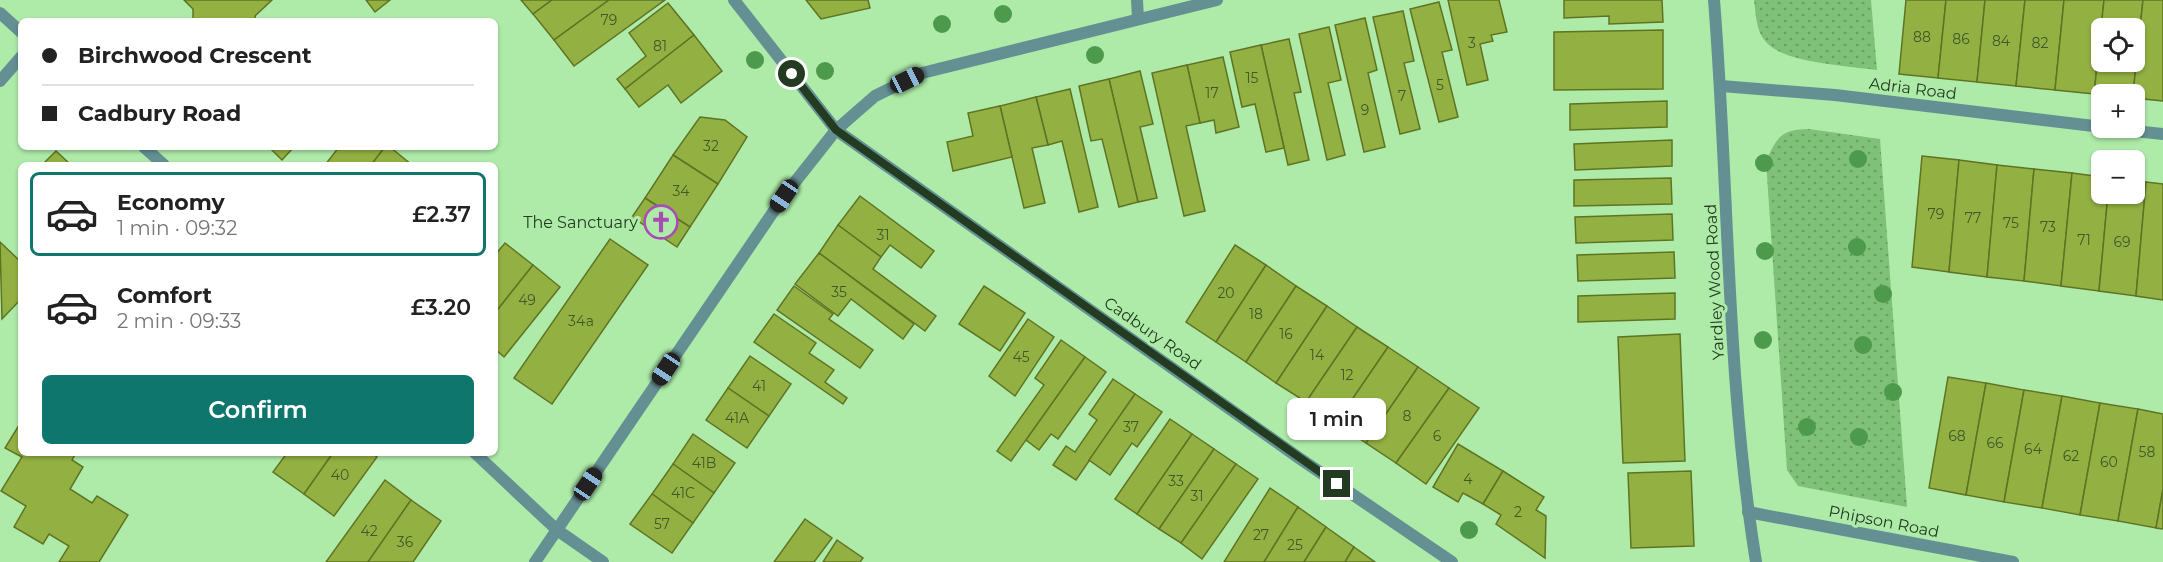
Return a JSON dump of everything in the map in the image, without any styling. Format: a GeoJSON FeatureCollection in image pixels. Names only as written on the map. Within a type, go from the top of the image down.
{"type":"FeatureCollection","features":[{"type":"Feature","properties":{"kind":"street","name":"Cadbury Road"},"geometry":{"type":"LineString","coordinates":[[734,0],[836,130],[1299,458],[1452,562]]}},
{"type":"Feature","properties":{"kind":"street"},"geometry":{"type":"LineString","coordinates":[[1137,0],[1138,19]]}},
{"type":"Feature","properties":{"kind":"street"},"geometry":{"type":"LineString","coordinates":[[535,562],[784,196],[836,130],[875,96],[922,73],[1217,0]]}},
{"type":"Feature","properties":{"kind":"street","name":"Yardley Wood Road"},"geometry":{"type":"LineString","coordinates":[[1714,0],[1721,86],[1732,322],[1748,512],[1756,562]]}},
{"type":"Feature","properties":{"kind":"street"},"geometry":{"type":"LineString","coordinates":[[0,13],[18,29]]}},
{"type":"Feature","properties":{"kind":"street"},"geometry":{"type":"LineString","coordinates":[[0,81],[18,60]]}},
{"type":"Feature","properties":{"kind":"street","name":"Adria Road"},"geometry":{"type":"LineString","coordinates":[[1721,86],[1835,95],[2091,126]]}},
{"type":"Feature","properties":{"kind":"street","name":"Adria Road"},"geometry":{"type":"LineString","coordinates":[[2145,133],[2163,135]]}},
{"type":"Feature","properties":{"kind":"street"},"geometry":{"type":"LineString","coordinates":[[147,150],[161,162]]}},
{"type":"Feature","properties":{"kind":"street"},"geometry":{"type":"LineString","coordinates":[[477,456],[557,530],[603,562]]}},
{"type":"Feature","properties":{"kind":"street","name":"Phipson Road"},"geometry":{"type":"LineString","coordinates":[[1748,512],[2013,562]]}},
{"type":"Feature","properties":{"kind":"green space"},"geometry":{"type":"Polygon","coordinates":[[[1754,0],[1871,0],[1877,70],[1804,60],[1777,50],[1761,35],[1754,0]]]}},
{"type":"Feature","properties":{"kind":"green space"},"geometry":{"type":"Polygon","coordinates":[[[1809,129],[1880,139],[1907,507],[1798,486],[1787,470],[1766,161],[1781,136],[1792,131],[1809,129]]]}},
{"type":"Feature","properties":{"kind":"building"},"geometry":{"type":"Polygon","coordinates":[[[184,0],[272,0],[255,18],[193,18],[193,9],[184,0]]]}},
{"type":"Feature","properties":{"kind":"building"},"geometry":{"type":"Polygon","coordinates":[[[366,0],[390,0],[375,12],[366,0]]]}},
{"type":"Feature","properties":{"kind":"building"},"geometry":{"type":"Polygon","coordinates":[[[521,0],[552,0],[533,14],[521,0]]]}},
{"type":"Feature","properties":{"kind":"building"},"geometry":{"type":"Polygon","coordinates":[[[552,0],[609,0],[554,40],[533,14],[552,0]]]}},
{"type":"Feature","properties":{"kind":"building"},"geometry":{"type":"Polygon","coordinates":[[[609,0],[665,0],[574,66],[554,40],[609,0]]]}},
{"type":"Feature","properties":{"kind":"building"},"geometry":{"type":"Polygon","coordinates":[[[806,0],[868,0],[870,8],[821,19],[806,0]]]}},
{"type":"Feature","properties":{"kind":"building"},"geometry":{"type":"Polygon","coordinates":[[[1448,0],[1499,0],[1507,32],[1491,35],[1493,41],[1480,44],[1488,80],[1467,85],[1448,0]]]}},
{"type":"Feature","properties":{"kind":"building"},"geometry":{"type":"Polygon","coordinates":[[[1564,0],[1662,0],[1663,22],[1609,24],[1609,16],[1564,18],[1564,0]]]}},
{"type":"Feature","properties":{"kind":"building"},"geometry":{"type":"Polygon","coordinates":[[[1906,0],[1946,0],[1938,78],[1899,74],[1906,0]]]}},
{"type":"Feature","properties":{"kind":"building"},"geometry":{"type":"Polygon","coordinates":[[[1946,0],[1985,0],[1977,82],[1938,78],[1946,0]]]}},
{"type":"Feature","properties":{"kind":"building"},"geometry":{"type":"Polygon","coordinates":[[[1985,0],[2025,0],[2016,86],[1977,82],[1985,0]]]}},
{"type":"Feature","properties":{"kind":"building"},"geometry":{"type":"Polygon","coordinates":[[[2025,0],[2064,0],[2055,90],[2016,86],[2025,0]]]}},
{"type":"Feature","properties":{"kind":"building"},"geometry":{"type":"Polygon","coordinates":[[[2064,0],[2104,0],[2102,18],[2091,18],[2091,72],[2096,72],[2095,84],[2091,84],[2091,94],[2055,90],[2064,0]]]}},
{"type":"Feature","properties":{"kind":"building"},"geometry":{"type":"Polygon","coordinates":[[[2104,0],[2143,0],[2141,18],[2102,18],[2104,0]]]}},
{"type":"Feature","properties":{"kind":"building"},"geometry":{"type":"Polygon","coordinates":[[[2143,0],[2163,0],[2163,101],[2145,99],[2145,84],[2134,84],[2135,72],[2145,72],[2145,18],[2141,18],[2143,0]]]}},
{"type":"Feature","properties":{"kind":"building"},"geometry":{"type":"Polygon","coordinates":[[[1439,2],[1452,50],[1442,52],[1458,117],[1439,122],[1410,9],[1439,2]]]}},
{"type":"Feature","properties":{"kind":"building"},"geometry":{"type":"Polygon","coordinates":[[[668,3],[694,35],[625,89],[617,79],[646,56],[629,33],[668,3]]]}},
{"type":"Feature","properties":{"kind":"building"},"geometry":{"type":"Polygon","coordinates":[[[1403,11],[1414,61],[1404,63],[1420,129],[1400,134],[1373,17],[1403,11]]]}},
{"type":"Feature","properties":{"kind":"building"},"geometry":{"type":"Polygon","coordinates":[[[1365,18],[1377,70],[1368,73],[1385,147],[1364,152],[1335,25],[1365,18]]]}},
{"type":"Feature","properties":{"kind":"building"},"geometry":{"type":"Polygon","coordinates":[[[1329,27],[1341,80],[1328,83],[1345,155],[1327,160],[1299,34],[1329,27]]]}},
{"type":"Feature","properties":{"kind":"building"},"geometry":{"type":"Polygon","coordinates":[[[1663,30],[1663,89],[1554,90],[1554,32],[1663,30]]]}},
{"type":"Feature","properties":{"kind":"building"},"geometry":{"type":"Polygon","coordinates":[[[694,35],[722,71],[681,103],[668,85],[639,107],[625,89],[694,35]]]}},
{"type":"Feature","properties":{"kind":"building"},"geometry":{"type":"Polygon","coordinates":[[[1289,39],[1301,92],[1294,93],[1309,160],[1288,165],[1261,45],[1289,39]]]}},
{"type":"Feature","properties":{"kind":"building"},"geometry":{"type":"Polygon","coordinates":[[[1261,45],[1284,148],[1266,152],[1255,104],[1242,107],[1230,52],[1261,45]]]}},
{"type":"Feature","properties":{"kind":"building"},"geometry":{"type":"Polygon","coordinates":[[[1223,57],[1239,127],[1216,133],[1214,120],[1200,123],[1187,65],[1223,57]]]}},
{"type":"Feature","properties":{"kind":"building"},"geometry":{"type":"Polygon","coordinates":[[[1187,65],[1200,123],[1186,126],[1205,211],[1184,216],[1152,73],[1187,65]]]}},
{"type":"Feature","properties":{"kind":"building"},"geometry":{"type":"Polygon","coordinates":[[[1140,71],[1153,124],[1140,127],[1157,198],[1138,202],[1109,79],[1140,71]]]}},
{"type":"Feature","properties":{"kind":"building"},"geometry":{"type":"Polygon","coordinates":[[[2096,72],[2135,72],[2134,84],[2095,84],[2096,72]]]}},
{"type":"Feature","properties":{"kind":"building"},"geometry":{"type":"Polygon","coordinates":[[[1109,79],[1138,202],[1119,207],[1102,139],[1091,141],[1079,86],[1109,79]]]}},
{"type":"Feature","properties":{"kind":"building"},"geometry":{"type":"Polygon","coordinates":[[[1070,89],[1098,207],[1079,212],[1062,141],[1048,145],[1036,97],[1070,89]]]}},
{"type":"Feature","properties":{"kind":"building"},"geometry":{"type":"Polygon","coordinates":[[[1036,97],[1048,145],[1032,148],[1045,203],[1024,208],[1000,106],[1036,97]]]}},
{"type":"Feature","properties":{"kind":"building"},"geometry":{"type":"Polygon","coordinates":[[[1667,101],[1667,127],[1570,130],[1570,104],[1667,101]]]}},
{"type":"Feature","properties":{"kind":"building"},"geometry":{"type":"Polygon","coordinates":[[[1000,106],[1012,157],[953,171],[947,142],[973,136],[968,113],[1000,106]]]}},
{"type":"Feature","properties":{"kind":"building"},"geometry":{"type":"Polygon","coordinates":[[[700,117],[725,120],[747,137],[718,184],[673,155],[700,117]]]}},
{"type":"Feature","properties":{"kind":"building"},"geometry":{"type":"Polygon","coordinates":[[[1672,140],[1672,166],[1575,170],[1574,144],[1672,140]]]}},
{"type":"Feature","properties":{"kind":"building"},"geometry":{"type":"Polygon","coordinates":[[[272,150],[291,150],[282,160],[272,150]]]}},
{"type":"Feature","properties":{"kind":"building"},"geometry":{"type":"Polygon","coordinates":[[[337,150],[383,150],[373,162],[327,162],[337,150]]]}},
{"type":"Feature","properties":{"kind":"building"},"geometry":{"type":"Polygon","coordinates":[[[383,150],[394,150],[408,162],[373,162],[383,150]]]}},
{"type":"Feature","properties":{"kind":"building"},"geometry":{"type":"Polygon","coordinates":[[[56,151],[68,162],[45,162],[56,151]]]}},
{"type":"Feature","properties":{"kind":"building"},"geometry":{"type":"Polygon","coordinates":[[[673,155],[718,184],[690,227],[645,198],[673,155]]]}},
{"type":"Feature","properties":{"kind":"building"},"geometry":{"type":"Polygon","coordinates":[[[1922,156],[1959,160],[1949,272],[1912,267],[1922,156]]]}},
{"type":"Feature","properties":{"kind":"building"},"geometry":{"type":"Polygon","coordinates":[[[1959,160],[1997,165],[1987,277],[1949,272],[1959,160]]]}},
{"type":"Feature","properties":{"kind":"building"},"geometry":{"type":"Polygon","coordinates":[[[1997,165],[2034,169],[2024,281],[1987,277],[1997,165]]]}},
{"type":"Feature","properties":{"kind":"building"},"geometry":{"type":"Polygon","coordinates":[[[2034,169],[2072,173],[2061,286],[2024,281],[2034,169]]]}},
{"type":"Feature","properties":{"kind":"building"},"geometry":{"type":"Polygon","coordinates":[[[2072,173],[2091,176],[2091,204],[2107,204],[2099,291],[2061,286],[2072,173]]]}},
{"type":"Feature","properties":{"kind":"building"},"geometry":{"type":"Polygon","coordinates":[[[1671,178],[1672,204],[1574,206],[1574,180],[1671,178]]]}},
{"type":"Feature","properties":{"kind":"building"},"geometry":{"type":"Polygon","coordinates":[[[2146,182],[2163,184],[2163,300],[2136,296],[2146,182]]]}},
{"type":"Feature","properties":{"kind":"building"},"geometry":{"type":"Polygon","coordinates":[[[860,196],[934,251],[921,268],[890,245],[881,257],[838,225],[860,196]]]}},
{"type":"Feature","properties":{"kind":"building","name":"The Sanctuary"},"geometry":{"type":"Polygon","coordinates":[[[645,198],[690,227],[677,247],[632,217],[645,198]]]}},
{"type":"Feature","properties":{"kind":"building"},"geometry":{"type":"Polygon","coordinates":[[[2107,204],[2144,204],[2136,296],[2099,291],[2107,204]]]}},
{"type":"Feature","properties":{"kind":"building"},"geometry":{"type":"Polygon","coordinates":[[[1672,214],[1673,240],[1576,243],[1575,217],[1672,214]]]}},
{"type":"Feature","properties":{"kind":"building"},"geometry":{"type":"Polygon","coordinates":[[[838,225],[881,257],[873,269],[936,316],[925,331],[819,253],[838,225]]]}},
{"type":"Feature","properties":{"kind":"building"},"geometry":{"type":"Polygon","coordinates":[[[610,239],[648,265],[552,404],[514,378],[610,239]]]}},
{"type":"Feature","properties":{"kind":"building"},"geometry":{"type":"Polygon","coordinates":[[[0,242],[18,259],[18,302],[2,319],[0,242]]]}},
{"type":"Feature","properties":{"kind":"building"},"geometry":{"type":"Polygon","coordinates":[[[505,243],[533,265],[498,309],[498,251],[505,243]]]}},
{"type":"Feature","properties":{"kind":"building"},"geometry":{"type":"Polygon","coordinates":[[[1235,245],[1266,265],[1216,342],[1186,322],[1235,245]]]}},
{"type":"Feature","properties":{"kind":"building"},"geometry":{"type":"Polygon","coordinates":[[[1674,252],[1675,278],[1578,281],[1577,255],[1674,252]]]}},
{"type":"Feature","properties":{"kind":"building"},"geometry":{"type":"Polygon","coordinates":[[[819,253],[914,324],[903,339],[851,299],[838,316],[795,284],[819,253]]]}},
{"type":"Feature","properties":{"kind":"building"},"geometry":{"type":"Polygon","coordinates":[[[533,265],[560,287],[504,357],[498,352],[498,309],[533,265]]]}},
{"type":"Feature","properties":{"kind":"building"},"geometry":{"type":"Polygon","coordinates":[[[1266,265],[1296,286],[1246,362],[1216,342],[1266,265]]]}},
{"type":"Feature","properties":{"kind":"building"},"geometry":{"type":"Polygon","coordinates":[[[794,286],[833,314],[829,319],[873,350],[860,368],[777,310],[794,286]]]}},
{"type":"Feature","properties":{"kind":"building"},"geometry":{"type":"Polygon","coordinates":[[[984,286],[1025,313],[1000,351],[959,324],[984,286]]]}},
{"type":"Feature","properties":{"kind":"building"},"geometry":{"type":"Polygon","coordinates":[[[1296,286],[1327,306],[1276,383],[1246,362],[1296,286]]]}},
{"type":"Feature","properties":{"kind":"building"},"geometry":{"type":"Polygon","coordinates":[[[1675,293],[1675,319],[1578,322],[1578,296],[1675,293]]]}},
{"type":"Feature","properties":{"kind":"building"},"geometry":{"type":"Polygon","coordinates":[[[1327,306],[1357,327],[1306,402],[1276,383],[1327,306]]]}},
{"type":"Feature","properties":{"kind":"building"},"geometry":{"type":"Polygon","coordinates":[[[774,314],[816,343],[809,353],[834,370],[825,382],[847,398],[843,404],[754,342],[774,314]]]}},
{"type":"Feature","properties":{"kind":"building"},"geometry":{"type":"Polygon","coordinates":[[[1028,319],[1054,337],[1015,396],[989,376],[1028,319]]]}},
{"type":"Feature","properties":{"kind":"building"},"geometry":{"type":"Polygon","coordinates":[[[1357,327],[1388,347],[1336,423],[1306,402],[1357,327]]]}},
{"type":"Feature","properties":{"kind":"building"},"geometry":{"type":"Polygon","coordinates":[[[1680,334],[1685,461],[1623,463],[1618,337],[1680,334]]]}},
{"type":"Feature","properties":{"kind":"building"},"geometry":{"type":"Polygon","coordinates":[[[1061,340],[1085,357],[1011,461],[997,451],[1044,385],[1035,378],[1061,340]]]}},
{"type":"Feature","properties":{"kind":"building"},"geometry":{"type":"Polygon","coordinates":[[[1388,347],[1418,367],[1366,443],[1336,423],[1388,347]]]}},
{"type":"Feature","properties":{"kind":"building"},"geometry":{"type":"Polygon","coordinates":[[[750,356],[791,384],[769,416],[728,388],[750,356]]]}},
{"type":"Feature","properties":{"kind":"building"},"geometry":{"type":"Polygon","coordinates":[[[1085,357],[1106,372],[1058,439],[1051,434],[1039,450],[1026,440],[1085,357]]]}},
{"type":"Feature","properties":{"kind":"building"},"geometry":{"type":"Polygon","coordinates":[[[1418,367],[1449,388],[1396,463],[1366,443],[1418,367]]]}},
{"type":"Feature","properties":{"kind":"building"},"geometry":{"type":"Polygon","coordinates":[[[1948,377],[1986,383],[1966,495],[1929,488],[1948,377]]]}},
{"type":"Feature","properties":{"kind":"building"},"geometry":{"type":"Polygon","coordinates":[[[1113,379],[1135,394],[1076,480],[1053,465],[1066,446],[1075,452],[1097,420],[1089,414],[1113,379]]]}},
{"type":"Feature","properties":{"kind":"building"},"geometry":{"type":"Polygon","coordinates":[[[1986,383],[2024,390],[2004,502],[1966,495],[1986,383]]]}},
{"type":"Feature","properties":{"kind":"building"},"geometry":{"type":"Polygon","coordinates":[[[728,388],[769,416],[747,448],[706,420],[728,388]]]}},
{"type":"Feature","properties":{"kind":"building"},"geometry":{"type":"Polygon","coordinates":[[[1449,388],[1479,408],[1426,484],[1396,463],[1449,388]]]}},
{"type":"Feature","properties":{"kind":"building"},"geometry":{"type":"Polygon","coordinates":[[[2024,390],[2062,396],[2042,508],[2004,502],[2024,390]]]}},
{"type":"Feature","properties":{"kind":"building"},"geometry":{"type":"Polygon","coordinates":[[[1135,394],[1162,412],[1137,447],[1132,443],[1110,475],[1089,460],[1135,394]]]}},
{"type":"Feature","properties":{"kind":"building"},"geometry":{"type":"Polygon","coordinates":[[[2062,396],[2100,403],[2080,515],[2042,508],[2062,396]]]}},
{"type":"Feature","properties":{"kind":"building"},"geometry":{"type":"Polygon","coordinates":[[[2100,403],[2138,409],[2118,521],[2080,515],[2100,403]]]}},
{"type":"Feature","properties":{"kind":"building"},"geometry":{"type":"Polygon","coordinates":[[[2138,409],[2163,414],[2163,489],[2156,528],[2118,521],[2138,409]]]}},
{"type":"Feature","properties":{"kind":"building"},"geometry":{"type":"Polygon","coordinates":[[[1170,419],[1192,434],[1137,514],[1115,499],[1170,419]]]}},
{"type":"Feature","properties":{"kind":"building"},"geometry":{"type":"Polygon","coordinates":[[[18,427],[18,455],[5,448],[18,427]]]}},
{"type":"Feature","properties":{"kind":"building"},"geometry":{"type":"Polygon","coordinates":[[[693,434],[735,463],[714,493],[673,464],[693,434]]]}},
{"type":"Feature","properties":{"kind":"building"},"geometry":{"type":"Polygon","coordinates":[[[1192,434],[1214,449],[1159,529],[1137,514],[1192,434]]]}},
{"type":"Feature","properties":{"kind":"building"},"geometry":{"type":"Polygon","coordinates":[[[1458,444],[1503,471],[1483,504],[1463,493],[1458,502],[1433,487],[1458,444]]]}},
{"type":"Feature","properties":{"kind":"building"},"geometry":{"type":"Polygon","coordinates":[[[1214,449],[1236,464],[1181,543],[1159,529],[1214,449]]]}},
{"type":"Feature","properties":{"kind":"building"},"geometry":{"type":"Polygon","coordinates":[[[20,456],[74,456],[72,460],[83,467],[70,489],[92,503],[97,496],[128,515],[99,562],[59,562],[69,546],[49,534],[43,544],[14,527],[26,506],[1,491],[22,457],[20,456]]]}},
{"type":"Feature","properties":{"kind":"building"},"geometry":{"type":"Polygon","coordinates":[[[285,456],[331,456],[304,494],[273,472],[285,456]]]}},
{"type":"Feature","properties":{"kind":"building"},"geometry":{"type":"Polygon","coordinates":[[[331,456],[377,457],[334,516],[304,494],[331,456]]]}},
{"type":"Feature","properties":{"kind":"building"},"geometry":{"type":"Polygon","coordinates":[[[673,464],[714,493],[693,523],[652,494],[673,464]]]}},
{"type":"Feature","properties":{"kind":"building"},"geometry":{"type":"Polygon","coordinates":[[[1236,464],[1258,479],[1202,559],[1181,543],[1236,464]]]}},
{"type":"Feature","properties":{"kind":"building"},"geometry":{"type":"Polygon","coordinates":[[[1503,471],[1544,497],[1536,510],[1546,516],[1545,558],[1496,524],[1501,515],[1483,504],[1503,471]]]}},
{"type":"Feature","properties":{"kind":"building"},"geometry":{"type":"Polygon","coordinates":[[[1691,471],[1694,546],[1631,548],[1628,473],[1691,471]]]}},
{"type":"Feature","properties":{"kind":"building"},"geometry":{"type":"Polygon","coordinates":[[[385,480],[411,500],[368,562],[326,562],[385,480]]]}},
{"type":"Feature","properties":{"kind":"building"},"geometry":{"type":"Polygon","coordinates":[[[1270,488],[1298,507],[1264,562],[1224,562],[1270,488]]]}},
{"type":"Feature","properties":{"kind":"building"},"geometry":{"type":"Polygon","coordinates":[[[2163,489],[2163,529],[2156,528],[2163,489]]]}},
{"type":"Feature","properties":{"kind":"building"},"geometry":{"type":"Polygon","coordinates":[[[652,494],[693,523],[672,553],[630,524],[652,494]]]}},
{"type":"Feature","properties":{"kind":"building"},"geometry":{"type":"Polygon","coordinates":[[[411,500],[441,521],[413,562],[368,562],[411,500]]]}},
{"type":"Feature","properties":{"kind":"building"},"geometry":{"type":"Polygon","coordinates":[[[1298,507],[1326,527],[1304,562],[1264,562],[1298,507]]]}},
{"type":"Feature","properties":{"kind":"building"},"geometry":{"type":"Polygon","coordinates":[[[805,519],[832,538],[814,562],[774,562],[805,519]]]}},
{"type":"Feature","properties":{"kind":"building"},"geometry":{"type":"Polygon","coordinates":[[[1326,527],[1354,547],[1345,562],[1304,562],[1326,527]]]}},
{"type":"Feature","properties":{"kind":"building"},"geometry":{"type":"Polygon","coordinates":[[[837,540],[863,558],[860,562],[823,562],[837,540]]]}},
{"type":"Feature","properties":{"kind":"building"},"geometry":{"type":"Polygon","coordinates":[[[1354,547],[1375,562],[1345,562],[1354,547]]]}},
{"type":"Feature","properties":{"kind":"place","name":"The Sanctuary"},"geometry":{"type":"Point","coordinates":[661,222]}},
{"type":"Feature","properties":{"kind":"route"},"geometry":{"type":"LineString","coordinates":[[792,74],[836,130],[1337,484]]}}]}
